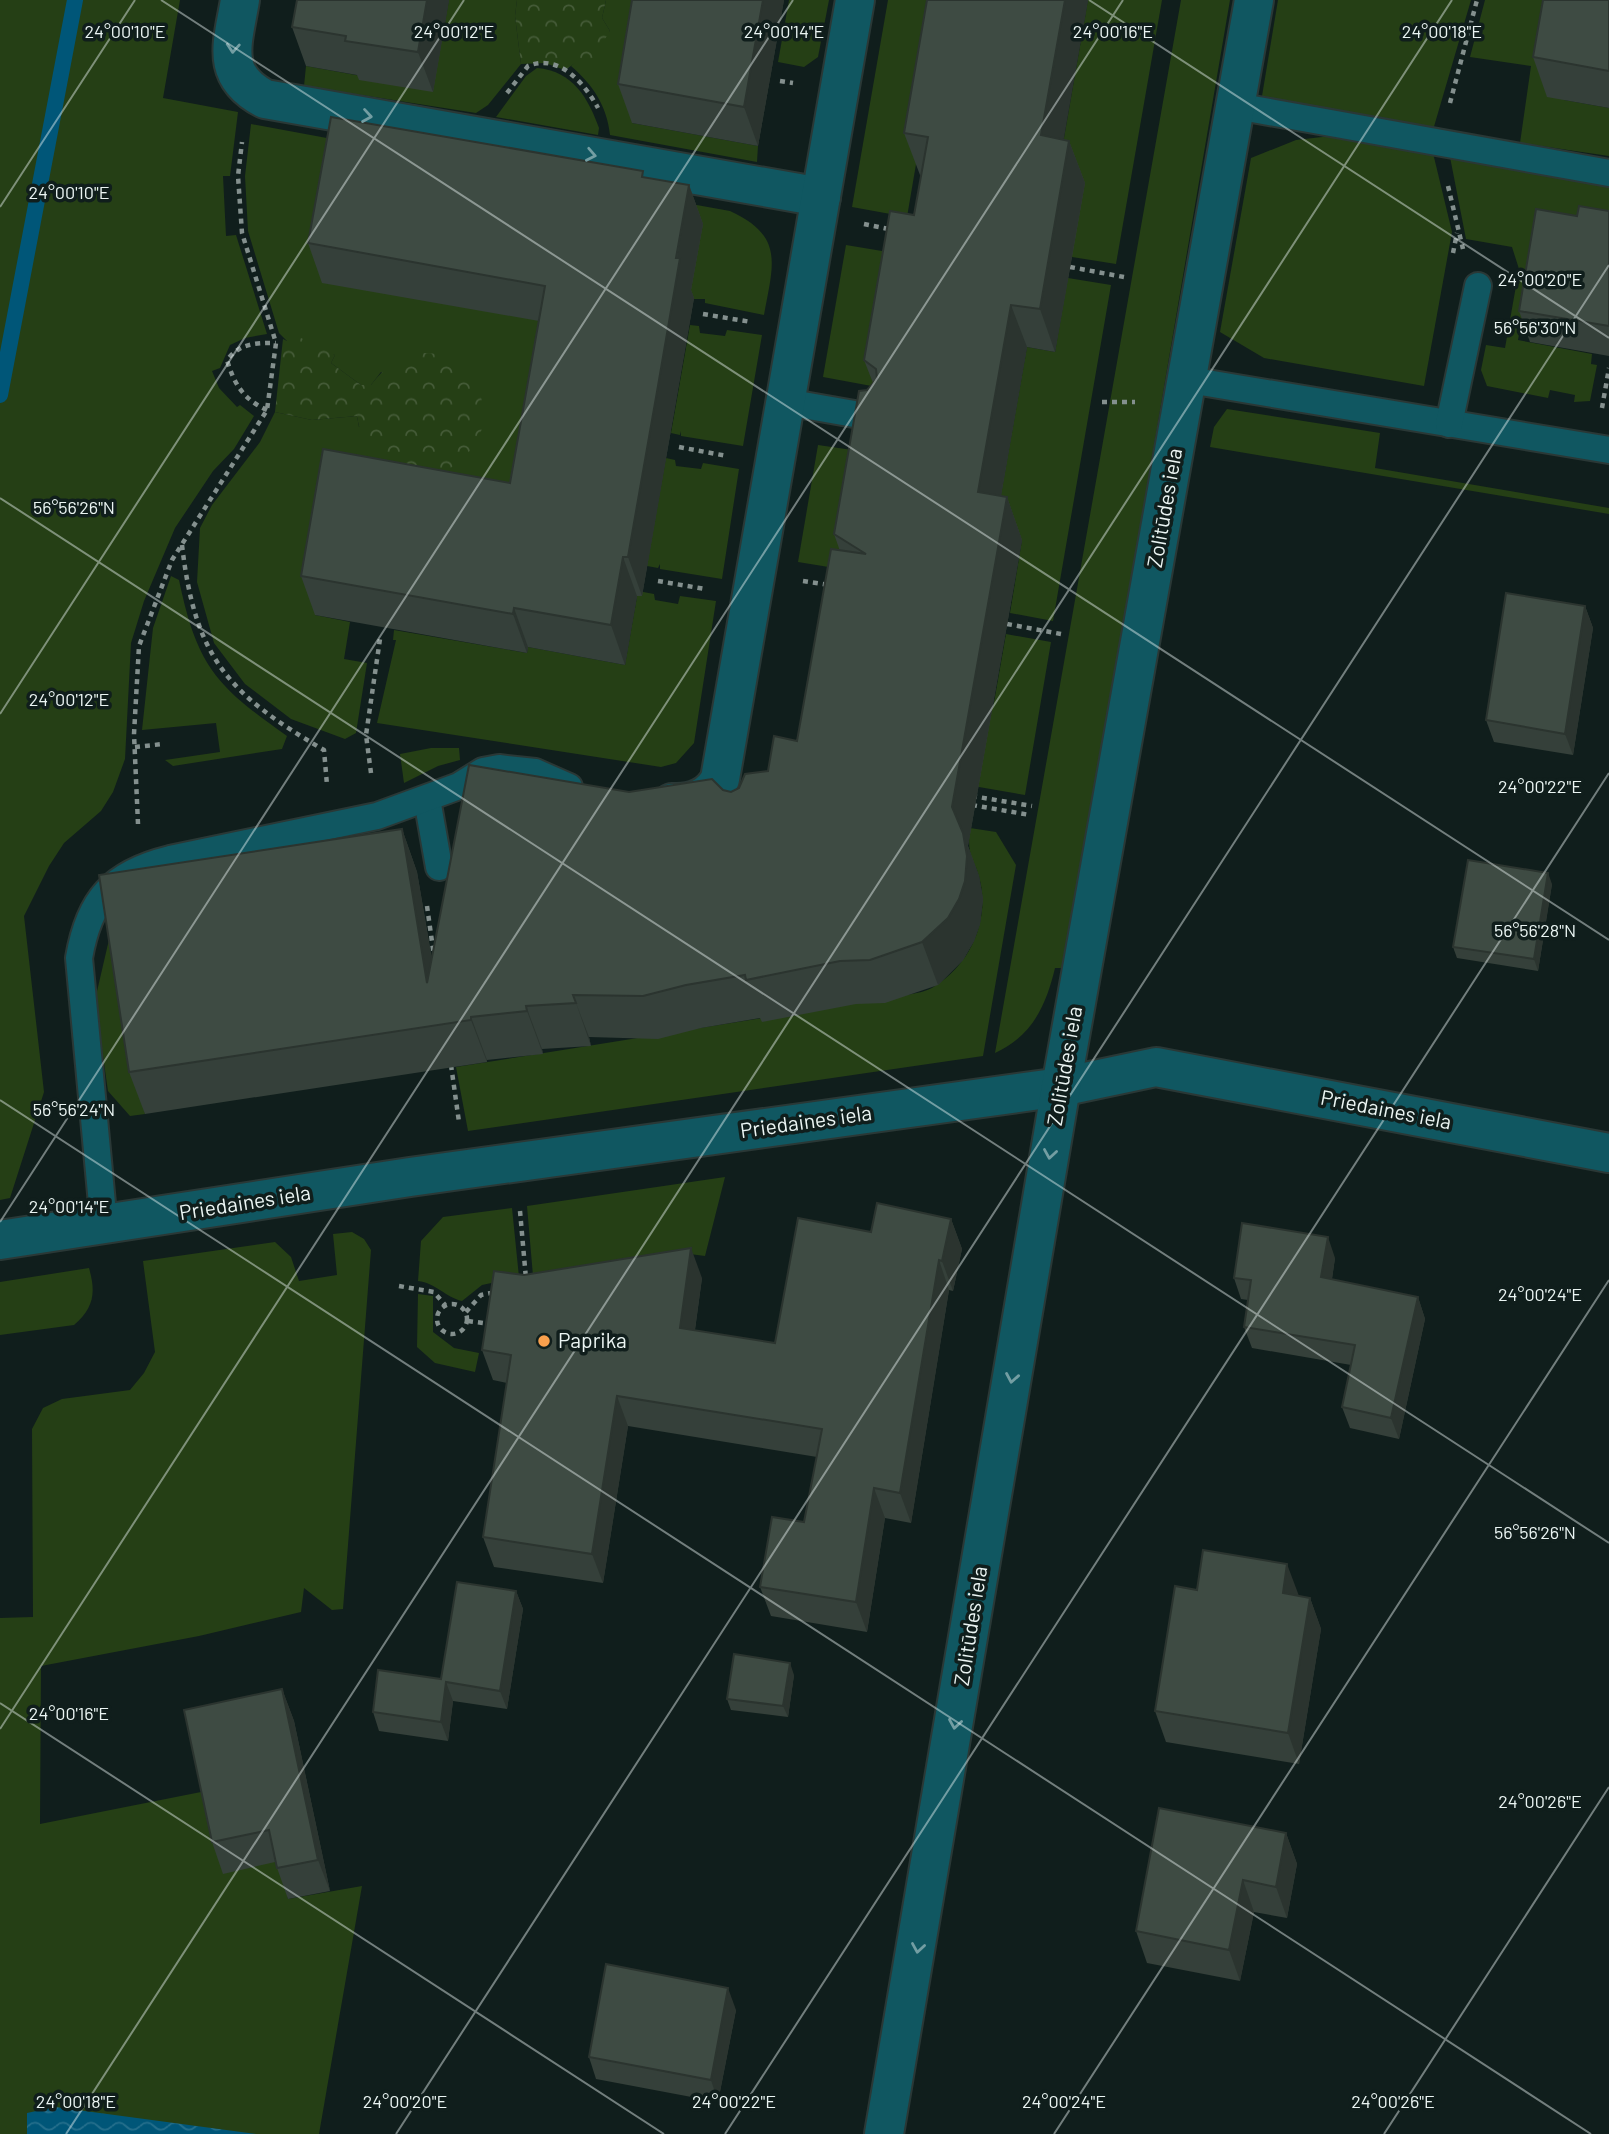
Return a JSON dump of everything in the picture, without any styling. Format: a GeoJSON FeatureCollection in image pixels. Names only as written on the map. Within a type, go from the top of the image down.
{"type":"FeatureCollection","features":[{"type":"Feature","properties":{"kind":"street"},"geometry":{"type":"LineString","coordinates":[[240,0],[231,55],[236,75],[249,91],[275,101],[821,197]]}},
{"type":"Feature","properties":{"kind":"street"},"geometry":{"type":"LineString","coordinates":[[638,797],[677,803],[724,796],[726,754],[855,0]]}},
{"type":"Feature","properties":{"kind":"street","name":"Zolitūdes iela"},"geometry":{"type":"LineString","coordinates":[[884,2134],[1061,1087],[1189,380],[1254,0]]}},
{"type":"Feature","properties":{"kind":"street","name":"Priedaines iela"},"geometry":{"type":"LineString","coordinates":[[0,1240],[410,1177],[1061,1087],[1156,1067],[1609,1153]]}},
{"type":"Feature","properties":{"kind":"lane"},"geometry":{"type":"LineString","coordinates":[[1236,106],[1609,173]]}},
{"type":"Feature","properties":{"kind":"lane"},"geometry":{"type":"LineString","coordinates":[[1449,424],[1478,286]]}},
{"type":"Feature","properties":{"kind":"lane"},"geometry":{"type":"LineString","coordinates":[[1189,380],[1609,450]]}},
{"type":"Feature","properties":{"kind":"lane"},"geometry":{"type":"LineString","coordinates":[[786,402],[877,418]]}},
{"type":"Feature","properties":{"kind":"lane"},"geometry":{"type":"LineString","coordinates":[[104,1225],[79,958],[84,930],[96,904],[115,882],[139,867],[377,816],[459,786],[483,771],[499,768],[535,772],[584,789]]}},
{"type":"Feature","properties":{"kind":"lane"},"geometry":{"type":"LineString","coordinates":[[427,799],[439,867]]}},
{"type":"Feature","properties":{"kind":"path"},"geometry":{"type":"LineString","coordinates":[[139,867],[134,691],[138,646],[172,560],[267,410],[276,344],[242,233],[238,176],[249,91]]}},
{"type":"Feature","properties":{"kind":"path"},"geometry":{"type":"LineString","coordinates":[[875,226],[902,232]]}},
{"type":"Feature","properties":{"kind":"path"},"geometry":{"type":"LineString","coordinates":[[1451,260],[1457,233]]}},
{"type":"Feature","properties":{"kind":"path"},"geometry":{"type":"LineString","coordinates":[[1070,267],[1124,277]]}},
{"type":"Feature","properties":{"kind":"path"},"geometry":{"type":"LineString","coordinates":[[267,410],[245,397],[232,379],[227,360],[234,350],[244,345],[276,344]]}},
{"type":"Feature","properties":{"kind":"path"},"geometry":{"type":"LineString","coordinates":[[1601,413],[1609,368]]}},
{"type":"Feature","properties":{"kind":"path"},"geometry":{"type":"LineString","coordinates":[[182,544],[185,572],[199,631],[226,678],[273,720],[324,750],[331,825]]}},
{"type":"Feature","properties":{"kind":"path"},"geometry":{"type":"LineString","coordinates":[[812,582],[839,587]]}},
{"type":"Feature","properties":{"kind":"path"},"geometry":{"type":"LineString","coordinates":[[1007,625],[1061,634]]}},
{"type":"Feature","properties":{"kind":"path"},"geometry":{"type":"LineString","coordinates":[[366,735],[380,639]]}},
{"type":"Feature","properties":{"kind":"path"},"geometry":{"type":"LineString","coordinates":[[135,747],[163,744]]}},
{"type":"Feature","properties":{"kind":"path"},"geometry":{"type":"LineString","coordinates":[[968,795],[1032,806]]}},
{"type":"Feature","properties":{"kind":"path"},"geometry":{"type":"LineString","coordinates":[[964,804],[1030,815]]}},
{"type":"Feature","properties":{"kind":"path"},"geometry":{"type":"LineString","coordinates":[[425,897],[435,963]]}},
{"type":"Feature","properties":{"kind":"path"},"geometry":{"type":"LineString","coordinates":[[449,1055],[459,1127]]}},
{"type":"Feature","properties":{"kind":"path"},"geometry":{"type":"LineString","coordinates":[[520,1200],[527,1287]]}},
{"type":"Feature","properties":{"kind":"path"},"geometry":{"type":"LineString","coordinates":[[399,1286],[434,1292],[445,1305]]}},
{"type":"Feature","properties":{"kind":"path"},"geometry":{"type":"LineString","coordinates":[[466,1312],[481,1294],[504,1291]]}},
{"type":"Feature","properties":{"kind":"path"},"geometry":{"type":"LineString","coordinates":[[453,1304],[466,1312],[468,1321],[464,1329],[457,1333],[441,1328],[437,1320],[445,1305],[453,1304]]}},
{"type":"Feature","properties":{"kind":"path"},"geometry":{"type":"LineString","coordinates":[[468,1321],[501,1325]]}},
{"type":"Feature","properties":{"kind":"green space"},"geometry":{"type":"Polygon","coordinates":[[[0,0],[180,0],[163,98],[238,112],[230,176],[223,176],[226,236],[236,235],[267,334],[245,338],[230,345],[220,368],[212,371],[219,388],[237,407],[240,405],[254,416],[234,449],[213,471],[175,528],[144,601],[131,643],[125,759],[113,792],[101,811],[64,843],[49,866],[24,916],[44,1092],[10,1198],[0,1200],[0,0]]]}},
{"type":"Feature","properties":{"kind":"green space"},"geometry":{"type":"Polygon","coordinates":[[[449,0],[517,0],[515,16],[521,64],[488,105],[476,113],[304,86],[306,66],[433,89],[449,0]]]}},
{"type":"Feature","properties":{"kind":"green space"},"geometry":{"type":"Polygon","coordinates":[[[517,0],[606,0],[602,18],[610,31],[590,63],[581,59],[565,70],[545,63],[521,64],[515,16],[517,0]]]}},
{"type":"Feature","properties":{"kind":"green space"},"geometry":{"type":"Polygon","coordinates":[[[606,0],[654,0],[632,123],[758,146],[757,162],[610,135],[606,115],[598,97],[571,66],[610,31],[602,18],[606,0]]]}},
{"type":"Feature","properties":{"kind":"green space"},"geometry":{"type":"Polygon","coordinates":[[[789,0],[829,0],[818,57],[804,67],[778,62],[789,0]]]}},
{"type":"Feature","properties":{"kind":"green space"},"geometry":{"type":"Polygon","coordinates":[[[888,0],[944,0],[907,217],[852,207],[888,0]]]}},
{"type":"Feature","properties":{"kind":"green space"},"geometry":{"type":"Polygon","coordinates":[[[1088,0],[1162,0],[1116,264],[1072,257],[1057,178],[1088,0]]]}},
{"type":"Feature","properties":{"kind":"green space"},"geometry":{"type":"Polygon","coordinates":[[[1181,0],[1230,0],[1065,968],[1055,968],[1042,1007],[1028,1029],[995,1053],[1181,0]]]}},
{"type":"Feature","properties":{"kind":"green space"},"geometry":{"type":"Polygon","coordinates":[[[1278,0],[1471,0],[1433,130],[1262,96],[1278,0]]]}},
{"type":"Feature","properties":{"kind":"green space"},"geometry":{"type":"Polygon","coordinates":[[[1485,0],[1564,0],[1564,100],[1609,108],[1609,156],[1520,143],[1531,66],[1470,57],[1485,0]]]}},
{"type":"Feature","properties":{"kind":"green space"},"geometry":{"type":"Polygon","coordinates":[[[537,68],[550,70],[570,80],[595,117],[599,128],[598,135],[496,117],[526,76],[537,68]]]}},
{"type":"Feature","properties":{"kind":"green space"},"geometry":{"type":"Polygon","coordinates":[[[251,124],[397,151],[560,325],[525,523],[315,615],[350,622],[344,659],[367,663],[356,733],[345,739],[291,719],[245,684],[214,643],[197,582],[200,528],[212,505],[260,442],[275,412],[312,420],[357,416],[359,427],[479,435],[483,416],[481,398],[381,372],[371,385],[361,385],[331,363],[335,355],[287,341],[279,333],[248,231],[245,176],[251,124]]]}},
{"type":"Feature","properties":{"kind":"green space"},"geometry":{"type":"Polygon","coordinates":[[[1348,134],[1433,153],[1452,232],[1424,386],[1264,358],[1220,332],[1251,158],[1296,140],[1348,134]]]}},
{"type":"Feature","properties":{"kind":"green space"},"geometry":{"type":"Polygon","coordinates":[[[1450,157],[1609,183],[1609,240],[1524,307],[1518,340],[1592,354],[1591,364],[1597,365],[1590,401],[1574,402],[1575,395],[1550,390],[1548,398],[1487,386],[1481,370],[1486,345],[1505,348],[1519,269],[1512,247],[1466,239],[1450,157]]]}},
{"type":"Feature","properties":{"kind":"green space"},"geometry":{"type":"Polygon","coordinates":[[[558,180],[730,211],[748,221],[760,231],[771,254],[772,267],[764,315],[705,303],[705,299],[690,299],[558,180]]]}},
{"type":"Feature","properties":{"kind":"green space"},"geometry":{"type":"Polygon","coordinates":[[[846,245],[900,254],[877,387],[823,377],[846,245]]]}},
{"type":"Feature","properties":{"kind":"green space"},"geometry":{"type":"Polygon","coordinates":[[[1068,278],[1111,285],[1053,621],[1010,613],[1022,540],[994,535],[1027,347],[1055,352],[1068,278]]]}},
{"type":"Feature","properties":{"kind":"green space"},"geometry":{"type":"Polygon","coordinates":[[[690,325],[699,326],[700,333],[725,336],[727,330],[762,335],[743,446],[681,436],[681,431],[680,435],[671,433],[690,325]]]}},
{"type":"Feature","properties":{"kind":"green space"},"geometry":{"type":"Polygon","coordinates":[[[293,334],[335,355],[331,363],[361,385],[371,385],[395,362],[420,353],[443,356],[463,368],[477,387],[484,409],[481,433],[466,455],[454,465],[444,471],[431,472],[393,464],[377,456],[362,436],[357,416],[312,420],[275,412],[283,339],[287,341],[293,334]]]}},
{"type":"Feature","properties":{"kind":"green space"},"geometry":{"type":"Polygon","coordinates":[[[1227,409],[1380,433],[1375,468],[1609,508],[1609,514],[1210,447],[1214,427],[1227,409]]]}},
{"type":"Feature","properties":{"kind":"green space"},"geometry":{"type":"Polygon","coordinates":[[[818,445],[866,452],[847,570],[798,562],[818,445]]]}},
{"type":"Feature","properties":{"kind":"green space"},"geometry":{"type":"Polygon","coordinates":[[[666,458],[675,460],[676,466],[701,469],[703,463],[739,469],[722,579],[660,569],[660,564],[658,568],[647,566],[666,458]]]}},
{"type":"Feature","properties":{"kind":"green space"},"geometry":{"type":"Polygon","coordinates":[[[171,576],[179,580],[193,634],[213,672],[243,703],[287,736],[282,749],[173,766],[165,760],[220,752],[216,723],[142,730],[153,628],[171,576]]]}},
{"type":"Feature","properties":{"kind":"green space"},"geometry":{"type":"Polygon","coordinates":[[[638,591],[654,594],[655,600],[678,604],[680,596],[716,601],[694,743],[676,763],[661,767],[377,723],[396,640],[393,640],[394,630],[527,653],[528,647],[625,665],[638,591]]]}},
{"type":"Feature","properties":{"kind":"green space"},"geometry":{"type":"Polygon","coordinates":[[[1006,634],[1051,642],[1025,795],[817,759],[993,708],[1006,634]]]}},
{"type":"Feature","properties":{"kind":"green space"},"geometry":{"type":"Polygon","coordinates":[[[431,748],[459,748],[460,760],[438,766],[404,783],[400,754],[431,748]]]}},
{"type":"Feature","properties":{"kind":"green space"},"geometry":{"type":"Polygon","coordinates":[[[970,828],[996,832],[1016,865],[983,1056],[468,1131],[456,1067],[876,1000],[880,1003],[935,986],[958,967],[966,955],[982,914],[981,885],[970,853],[970,828]]]}},
{"type":"Feature","properties":{"kind":"green space"},"geometry":{"type":"Polygon","coordinates":[[[114,918],[145,1114],[130,1116],[108,1091],[95,1000],[114,918]]]}},
{"type":"Feature","properties":{"kind":"green space"},"geometry":{"type":"Polygon","coordinates":[[[725,1177],[705,1256],[682,1253],[533,1276],[527,1206],[725,1177]]]}},
{"type":"Feature","properties":{"kind":"green space"},"geometry":{"type":"Polygon","coordinates":[[[512,1208],[519,1277],[482,1285],[462,1301],[430,1284],[418,1281],[421,1241],[443,1217],[512,1208]]]}},
{"type":"Feature","properties":{"kind":"green space"},"geometry":{"type":"Polygon","coordinates":[[[352,1232],[364,1239],[371,1250],[343,1609],[332,1610],[304,1588],[301,1612],[199,1636],[41,1666],[40,1824],[206,1791],[280,1861],[288,1899],[362,1886],[319,2134],[0,2134],[0,1618],[33,1617],[32,1429],[43,1408],[62,1399],[130,1390],[144,1373],[155,1352],[143,1261],[275,1242],[291,1257],[299,1281],[337,1275],[333,1234],[352,1232]]]}},
{"type":"Feature","properties":{"kind":"green space"},"geometry":{"type":"Polygon","coordinates":[[[89,1268],[92,1299],[86,1312],[74,1325],[0,1335],[0,1282],[89,1268]]]}},
{"type":"Feature","properties":{"kind":"green space"},"geometry":{"type":"Polygon","coordinates":[[[418,1294],[433,1296],[433,1332],[454,1348],[479,1353],[475,1372],[435,1363],[417,1347],[418,1294]]]}},
{"type":"Feature","properties":{"kind":"water"},"geometry":{"type":"Polygon","coordinates":[[[55,2107],[256,2134],[27,2134],[27,2113],[55,2107]]]}},
{"type":"Feature","properties":{"kind":"building"},"geometry":{"type":"Polygon","coordinates":[[[297,0],[427,0],[418,52],[345,41],[346,36],[292,27],[297,0]]]}},
{"type":"Feature","properties":{"kind":"building"},"geometry":{"type":"Polygon","coordinates":[[[632,0],[763,0],[744,107],[618,84],[632,0]]]}},
{"type":"Feature","properties":{"kind":"building"},"geometry":{"type":"Polygon","coordinates":[[[927,0],[1065,0],[1041,135],[1069,141],[1040,309],[1011,305],[978,492],[1007,497],[952,807],[963,833],[967,856],[965,881],[948,918],[922,942],[870,960],[840,961],[746,980],[745,975],[686,985],[643,996],[573,995],[576,1003],[526,1006],[527,1011],[471,1017],[471,1020],[129,1072],[99,875],[402,829],[427,983],[469,765],[629,792],[712,779],[723,790],[731,792],[739,788],[745,774],[768,771],[774,736],[797,741],[831,549],[866,554],[834,534],[859,391],[867,390],[877,379],[876,369],[864,360],[890,211],[914,215],[928,137],[904,133],[927,0]]]}},
{"type":"Feature","properties":{"kind":"building"},"geometry":{"type":"Polygon","coordinates":[[[1543,0],[1609,0],[1609,71],[1533,57],[1543,0]]]}},
{"type":"Feature","properties":{"kind":"building"},"geometry":{"type":"Polygon","coordinates":[[[331,117],[643,171],[642,177],[689,185],[676,258],[680,258],[628,557],[623,557],[611,625],[514,608],[513,614],[301,576],[323,449],[510,483],[545,286],[308,243],[331,117]]]}},
{"type":"Feature","properties":{"kind":"building"},"geometry":{"type":"Polygon","coordinates":[[[1579,206],[1609,211],[1609,326],[1519,311],[1536,209],[1577,216],[1579,206]]]}},
{"type":"Feature","properties":{"kind":"building"},"geometry":{"type":"Polygon","coordinates":[[[1506,593],[1585,606],[1565,734],[1486,720],[1506,593]]]}},
{"type":"Feature","properties":{"kind":"building"},"geometry":{"type":"Polygon","coordinates":[[[1468,860],[1548,873],[1534,959],[1453,947],[1468,860]]]}},
{"type":"Feature","properties":{"kind":"building"},"geometry":{"type":"Polygon","coordinates":[[[877,1203],[951,1219],[942,1261],[939,1260],[900,1493],[874,1488],[856,1602],[760,1587],[772,1517],[804,1522],[822,1429],[617,1396],[592,1554],[483,1537],[511,1355],[482,1350],[494,1271],[524,1275],[691,1248],[680,1328],[775,1343],[798,1218],[871,1232],[877,1203]]]}},
{"type":"Feature","properties":{"kind":"building"},"geometry":{"type":"Polygon","coordinates":[[[1242,1223],[1328,1237],[1321,1277],[1418,1297],[1391,1418],[1342,1407],[1355,1345],[1244,1327],[1251,1280],[1234,1278],[1242,1223]]]}},
{"type":"Feature","properties":{"kind":"building"},"geometry":{"type":"Polygon","coordinates":[[[1203,1550],[1287,1564],[1283,1593],[1310,1598],[1288,1733],[1155,1711],[1175,1586],[1197,1590],[1203,1550]]]}},
{"type":"Feature","properties":{"kind":"building"},"geometry":{"type":"Polygon","coordinates":[[[457,1582],[516,1591],[500,1691],[446,1682],[441,1722],[373,1712],[378,1670],[441,1679],[457,1582]]]}},
{"type":"Feature","properties":{"kind":"building"},"geometry":{"type":"Polygon","coordinates":[[[734,1654],[790,1663],[783,1706],[727,1699],[734,1654]]]}},
{"type":"Feature","properties":{"kind":"building"},"geometry":{"type":"Polygon","coordinates":[[[282,1689],[318,1860],[277,1868],[269,1830],[212,1842],[184,1710],[282,1689]]]}},
{"type":"Feature","properties":{"kind":"building"},"geometry":{"type":"Polygon","coordinates":[[[1159,1808],[1286,1833],[1276,1887],[1243,1880],[1229,1950],[1136,1931],[1159,1808]]]}},
{"type":"Feature","properties":{"kind":"building"},"geometry":{"type":"Polygon","coordinates":[[[606,1964],[728,1988],[711,2080],[589,2057],[606,1964]]]}},
{"type":"Feature","properties":{"kind":"waterway"},"geometry":{"type":"LineString","coordinates":[[0,395],[75,0]]}},
{"type":"Feature","properties":{"kind":"place","name":"Paprika"},"geometry":{"type":"Point","coordinates":[544,1341]}}]}
